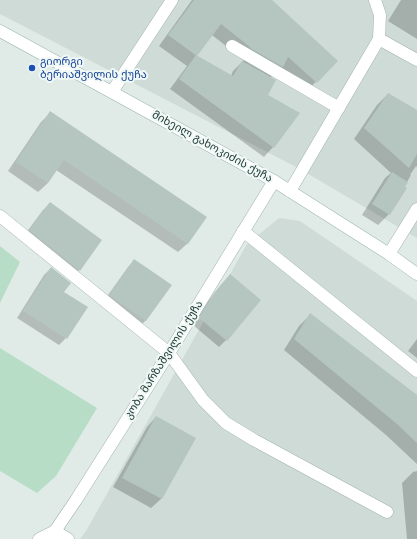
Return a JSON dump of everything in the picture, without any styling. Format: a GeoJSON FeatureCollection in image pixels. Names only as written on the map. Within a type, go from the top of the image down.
{"type":"FeatureCollection","features":[{"type":"Feature","properties":{"kind":"street"},"geometry":{"type":"LineString","coordinates":[[112,92],[172,0]]}},
{"type":"Feature","properties":{"kind":"street"},"geometry":{"type":"LineString","coordinates":[[290,191],[379,40],[380,15],[374,0]]}},
{"type":"Feature","properties":{"kind":"street","name":"მიხეილ გახოკიძის ქუჩა"},"geometry":{"type":"LineString","coordinates":[[0,30],[274,180],[389,254],[417,274]]}},
{"type":"Feature","properties":{"kind":"street"},"geometry":{"type":"LineString","coordinates":[[379,40],[417,60]]}},
{"type":"Feature","properties":{"kind":"street"},"geometry":{"type":"LineString","coordinates":[[232,46],[339,108]]}},
{"type":"Feature","properties":{"kind":"street","name":"კობა მარზაშვილის ქუჩა"},"geometry":{"type":"LineString","coordinates":[[53,535],[168,353],[274,180]]}},
{"type":"Feature","properties":{"kind":"street"},"geometry":{"type":"LineString","coordinates":[[389,254],[417,210]]}},
{"type":"Feature","properties":{"kind":"street"},"geometry":{"type":"LineString","coordinates":[[0,216],[168,353],[203,400],[226,423],[254,440],[387,512]]}},
{"type":"Feature","properties":{"kind":"street"},"geometry":{"type":"LineString","coordinates":[[243,231],[417,371]]}},
{"type":"Feature","properties":{"kind":"street"},"geometry":{"type":"LineString","coordinates":[[39,539],[53,535],[68,539]]}},
{"type":"Feature","properties":{"kind":"shaded area"},"geometry":{"type":"Polygon","coordinates":[[[0,0],[417,0],[417,238],[298,168],[0,14],[0,0]]]}},
{"type":"Feature","properties":{"kind":"shaded area"},"geometry":{"type":"Polygon","coordinates":[[[279,218],[300,221],[417,301],[417,539],[80,539],[86,531],[247,244],[279,218]]]}},
{"type":"Feature","properties":{"kind":"green space"},"geometry":{"type":"Polygon","coordinates":[[[0,246],[20,262],[0,303],[0,246]]]}},
{"type":"Feature","properties":{"kind":"green space"},"geometry":{"type":"Polygon","coordinates":[[[0,348],[97,408],[56,476],[37,493],[0,471],[0,348]]]}},
{"type":"Feature","properties":{"kind":"building"},"geometry":{"type":"Polygon","coordinates":[[[194,0],[272,0],[338,61],[317,83],[288,57],[283,67],[250,48],[221,24],[197,56],[168,35],[194,0]]]}},
{"type":"Feature","properties":{"kind":"building"},"geometry":{"type":"Polygon","coordinates":[[[196,55],[233,76],[242,61],[276,80],[268,95],[300,113],[274,148],[179,79],[196,55]]]}},
{"type":"Feature","properties":{"kind":"building"},"geometry":{"type":"Polygon","coordinates":[[[388,93],[417,110],[417,154],[409,168],[364,128],[388,93]]]}},
{"type":"Feature","properties":{"kind":"building"},"geometry":{"type":"Polygon","coordinates":[[[50,111],[207,217],[188,244],[64,160],[48,183],[16,162],[50,111]]]}},
{"type":"Feature","properties":{"kind":"building"},"geometry":{"type":"Polygon","coordinates":[[[392,172],[408,182],[405,187],[407,188],[390,215],[372,204],[392,172]]]}},
{"type":"Feature","properties":{"kind":"building"},"geometry":{"type":"Polygon","coordinates":[[[50,202],[102,240],[80,271],[29,230],[50,202]]]}},
{"type":"Feature","properties":{"kind":"building"},"geometry":{"type":"Polygon","coordinates":[[[134,259],[172,285],[146,321],[109,295],[134,259]]]}},
{"type":"Feature","properties":{"kind":"building"},"geometry":{"type":"Polygon","coordinates":[[[51,267],[71,283],[64,292],[88,307],[67,339],[23,311],[51,267]]]}},
{"type":"Feature","properties":{"kind":"building"},"geometry":{"type":"Polygon","coordinates":[[[230,274],[261,300],[227,341],[199,318],[214,293],[230,274]]]}},
{"type":"Feature","properties":{"kind":"building"},"geometry":{"type":"Polygon","coordinates":[[[310,313],[417,395],[417,443],[397,424],[294,339],[310,313]]]}},
{"type":"Feature","properties":{"kind":"building"},"geometry":{"type":"Polygon","coordinates":[[[156,416],[196,438],[162,499],[122,478],[156,416]]]}},
{"type":"Feature","properties":{"kind":"place","name":"გიორგი ბერიაშვილის ქუჩა"},"geometry":{"type":"Point","coordinates":[32,68]}}]}
